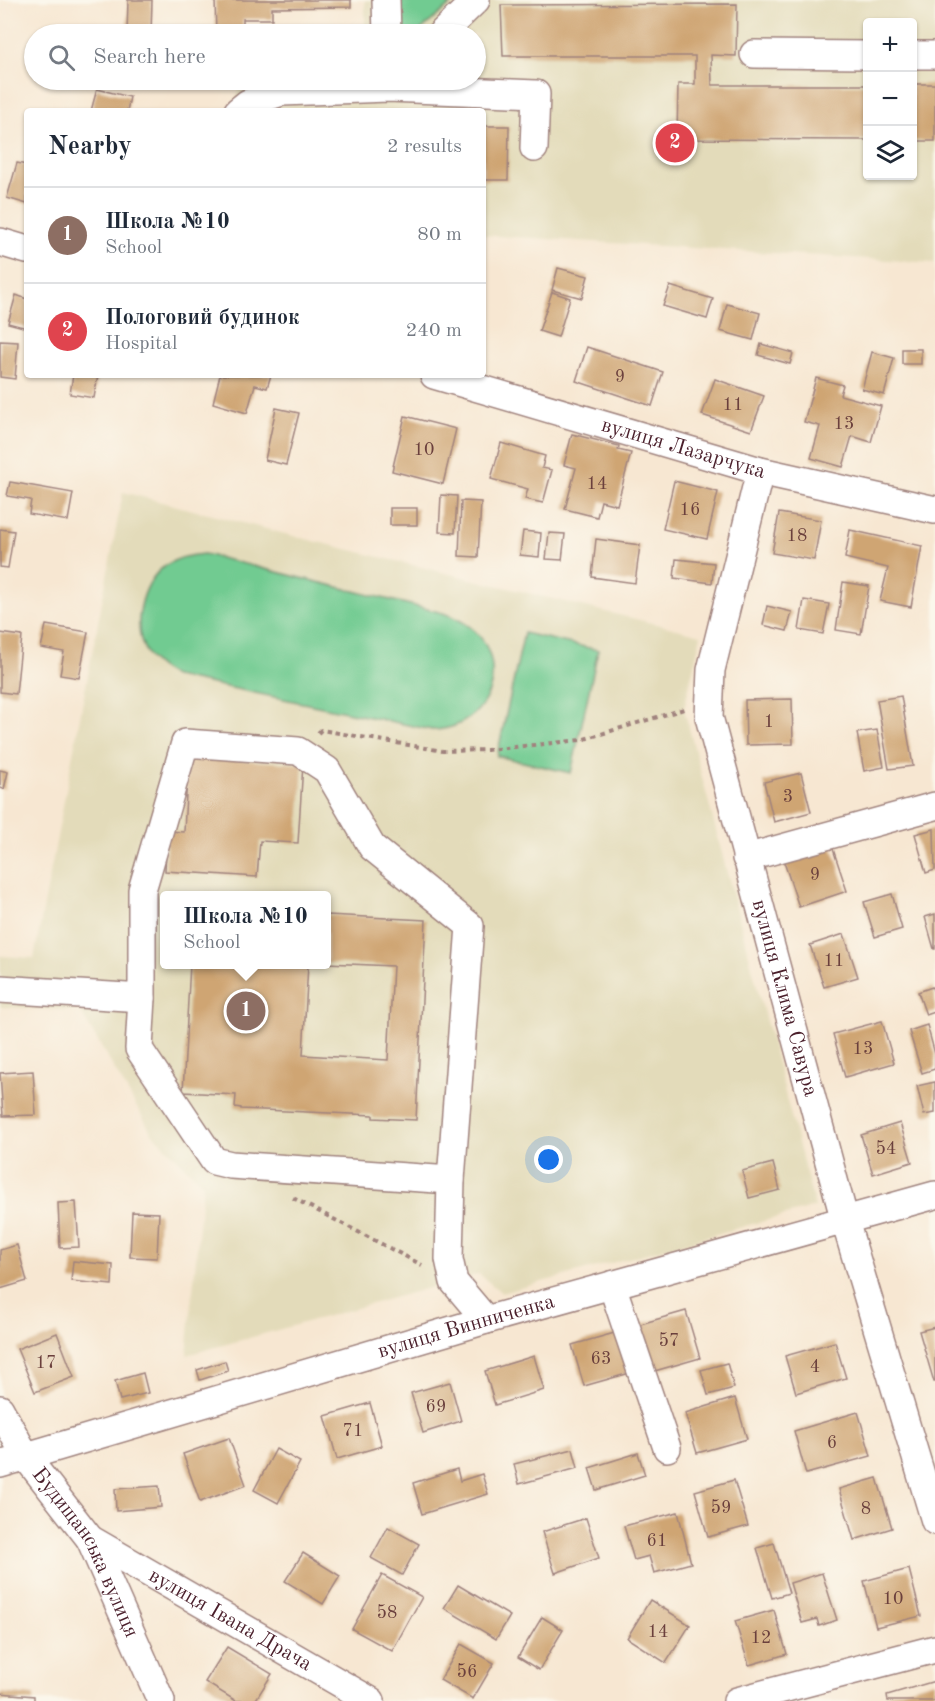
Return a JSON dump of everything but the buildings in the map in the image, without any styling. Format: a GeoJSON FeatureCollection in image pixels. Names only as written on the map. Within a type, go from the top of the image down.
{"type":"FeatureCollection","features":[{"type":"Feature","properties":{"kind":"street"},"geometry":{"type":"LineString","coordinates":[[386,0],[387,24]]}},
{"type":"Feature","properties":{"kind":"street"},"geometry":{"type":"LineString","coordinates":[[451,24],[476,0]]}},
{"type":"Feature","properties":{"kind":"street"},"geometry":{"type":"LineString","coordinates":[[754,54],[863,55]]}},
{"type":"Feature","properties":{"kind":"street"},"geometry":{"type":"LineString","coordinates":[[917,55],[935,55]]}},
{"type":"Feature","properties":{"kind":"street"},"geometry":{"type":"LineString","coordinates":[[242,108],[248,103],[282,92],[304,90]]}},
{"type":"Feature","properties":{"kind":"street"},"geometry":{"type":"LineString","coordinates":[[486,90],[536,94],[534,148]]}},
{"type":"Feature","properties":{"kind":"street"},"geometry":{"type":"LineString","coordinates":[[0,242],[24,249]]}},
{"type":"Feature","properties":{"kind":"street","name":"вулиця Лазарчука"},"geometry":{"type":"LineString","coordinates":[[444,378],[760,471],[935,510]]}},
{"type":"Feature","properties":{"kind":"street","name":"вулиця Клима Савура"},"geometry":{"type":"LineString","coordinates":[[760,471],[711,670],[709,717],[845,1221],[935,1521]]}},
{"type":"Feature","properties":{"kind":"street"},"geometry":{"type":"LineString","coordinates":[[451,1180],[231,1165],[214,1161],[139,1049],[142,998],[142,890],[185,744],[298,750],[327,770],[372,847],[470,926],[451,1180],[448,1259],[454,1282],[486,1320]]}},
{"type":"Feature","properties":{"kind":"street"},"geometry":{"type":"LineString","coordinates":[[747,858],[935,806]]}},
{"type":"Feature","properties":{"kind":"street"},"geometry":{"type":"LineString","coordinates":[[0,989],[142,998]]}},
{"type":"Feature","properties":{"kind":"street","name":"вулиця Винниченка"},"geometry":{"type":"LineString","coordinates":[[0,1464],[486,1320],[935,1195]]}},
{"type":"Feature","properties":{"kind":"street"},"geometry":{"type":"LineString","coordinates":[[612,1285],[667,1448]]}},
{"type":"Feature","properties":{"kind":"street","name":"Будищанська вулиця"},"geometry":{"type":"LineString","coordinates":[[0,1409],[26,1457],[90,1539],[160,1701]]}},
{"type":"Feature","properties":{"kind":"street","name":"вулиця Івана Драча"},"geometry":{"type":"LineString","coordinates":[[90,1539],[371,1701]]}},
{"type":"Feature","properties":{"kind":"street"},"geometry":{"type":"LineString","coordinates":[[737,1701],[935,1649]]}},
{"type":"Feature","properties":{"kind":"path"},"geometry":{"type":"LineString","coordinates":[[298,750],[321,730],[443,750],[487,750],[580,740],[710,700]]}},
{"type":"Feature","properties":{"kind":"path"},"geometry":{"type":"LineString","coordinates":[[292,1197],[454,1282]]}},
{"type":"Feature","properties":{"kind":"shaded area"},"geometry":{"type":"Polygon","coordinates":[[[365,0],[935,0],[935,263],[486,235],[486,108],[235,108],[238,90],[486,90],[486,24],[365,24],[365,0]]]}},
{"type":"Feature","properties":{"kind":"shaded area"},"geometry":{"type":"Polygon","coordinates":[[[123,492],[293,536],[701,635],[684,709],[815,1207],[502,1293],[479,1274],[187,1355],[203,1184],[152,1133],[80,1011],[0,1007],[0,956],[34,958],[123,492]]]}},
{"type":"Feature","properties":{"kind":"green space"},"geometry":{"type":"Polygon","coordinates":[[[401,0],[456,0],[428,24],[401,24],[401,0]]]}},
{"type":"Feature","properties":{"kind":"green space"},"geometry":{"type":"Polygon","coordinates":[[[204,554],[443,613],[462,622],[483,640],[491,661],[492,676],[489,691],[483,703],[462,723],[432,730],[169,674],[152,661],[144,648],[139,626],[142,602],[152,580],[168,564],[186,557],[204,554]]]}},
{"type":"Feature","properties":{"kind":"green space"},"geometry":{"type":"Polygon","coordinates":[[[524,633],[598,650],[571,773],[497,756],[524,633]]]}},
{"type":"Feature","properties":{"kind":"place","name":"Пологовий будинок"},"geometry":{"type":"Point","coordinates":[675,143]}},
{"type":"Feature","properties":{"kind":"place","name":"Школа №10"},"geometry":{"type":"Point","coordinates":[246,1011]}}]}
